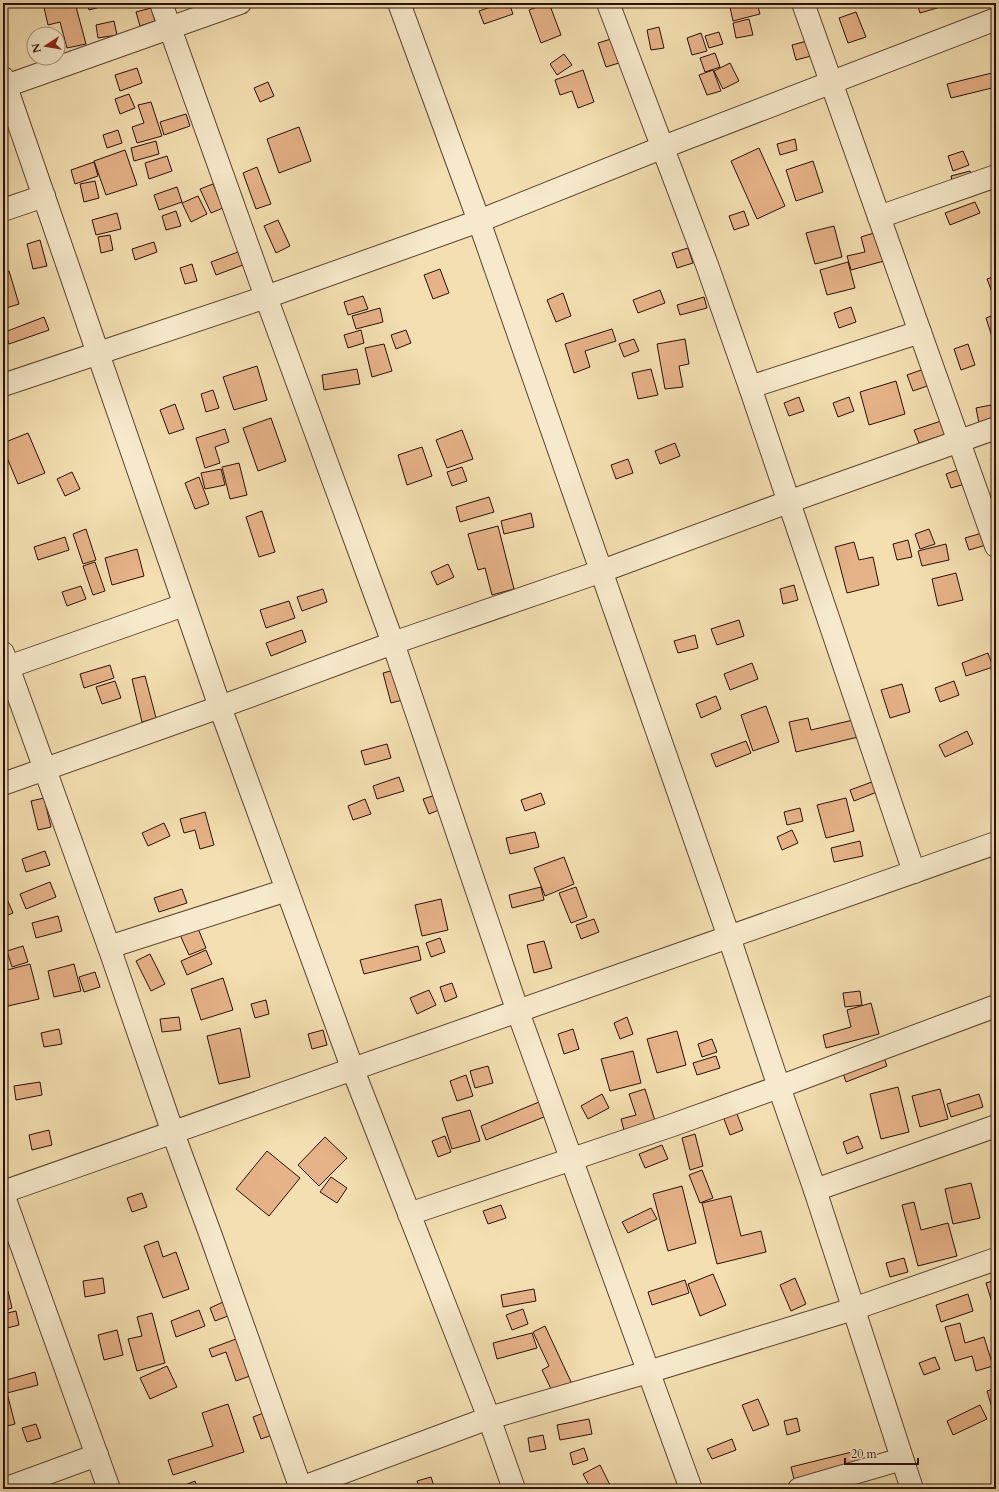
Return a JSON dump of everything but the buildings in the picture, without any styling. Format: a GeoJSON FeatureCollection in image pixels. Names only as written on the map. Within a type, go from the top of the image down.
{"type":"FeatureCollection","features":[{"type":"Feature","properties":{"kind":"street"},"geometry":{"type":"LineString","coordinates":[[161,3],[266,297],[393,643],[518,1012],[691,1489]]}},
{"type":"Feature","properties":{"kind":"street"},"geometry":{"type":"LineString","coordinates":[[240,3],[4,84],[99,353],[220,707],[353,1070],[489,1418],[514,1489]]}},
{"type":"Feature","properties":{"kind":"street"},"geometry":{"type":"LineString","coordinates":[[399,3],[479,221],[729,937],[815,1190],[912,1489]]}},
{"type":"Feature","properties":{"kind":"street"},"geometry":{"type":"LineString","coordinates":[[608,3],[661,148],[707,265],[750,387],[914,872]]}},
{"type":"Feature","properties":{"kind":"street"},"geometry":{"type":"LineString","coordinates":[[803,3],[996,546]]}},
{"type":"Feature","properties":{"kind":"street"},"geometry":{"type":"LineString","coordinates":[[3,385],[266,297],[479,221],[661,148],[996,19]]}},
{"type":"Feature","properties":{"kind":"street"},"geometry":{"type":"LineString","coordinates":[[879,217],[996,176]]}},
{"type":"Feature","properties":{"kind":"street"},"geometry":{"type":"LineString","coordinates":[[3,210],[44,196]]}},
{"type":"Feature","properties":{"kind":"street"},"geometry":{"type":"LineString","coordinates":[[750,387],[920,332]]}},
{"type":"Feature","properties":{"kind":"street"},"geometry":{"type":"LineString","coordinates":[[3,784],[220,707],[393,643],[602,571],[788,502],[996,428]]}},
{"type":"Feature","properties":{"kind":"street"},"geometry":{"type":"LineString","coordinates":[[184,604],[5,660],[300,1489],[489,1418],[648,1372],[853,1308],[996,1259]]}},
{"type":"Feature","properties":{"kind":"street"},"geometry":{"type":"LineString","coordinates":[[109,1489],[3,1193],[996,843]]}},
{"type":"Feature","properties":{"kind":"street"},"geometry":{"type":"LineString","coordinates":[[108,947],[287,890]]}},
{"type":"Feature","properties":{"kind":"street"},"geometry":{"type":"LineString","coordinates":[[409,1214],[670,1126],[996,1006]]}},
{"type":"Feature","properties":{"kind":"street"},"geometry":{"type":"LineString","coordinates":[[815,1190],[996,1126]]}},
{"type":"Feature","properties":{"kind":"street"},"geometry":{"type":"LineString","coordinates":[[4,1489],[97,1455]]}},
{"type":"Feature","properties":{"kind":"street"},"geometry":{"type":"LineString","coordinates":[[799,1489],[902,1459]]}}]}
